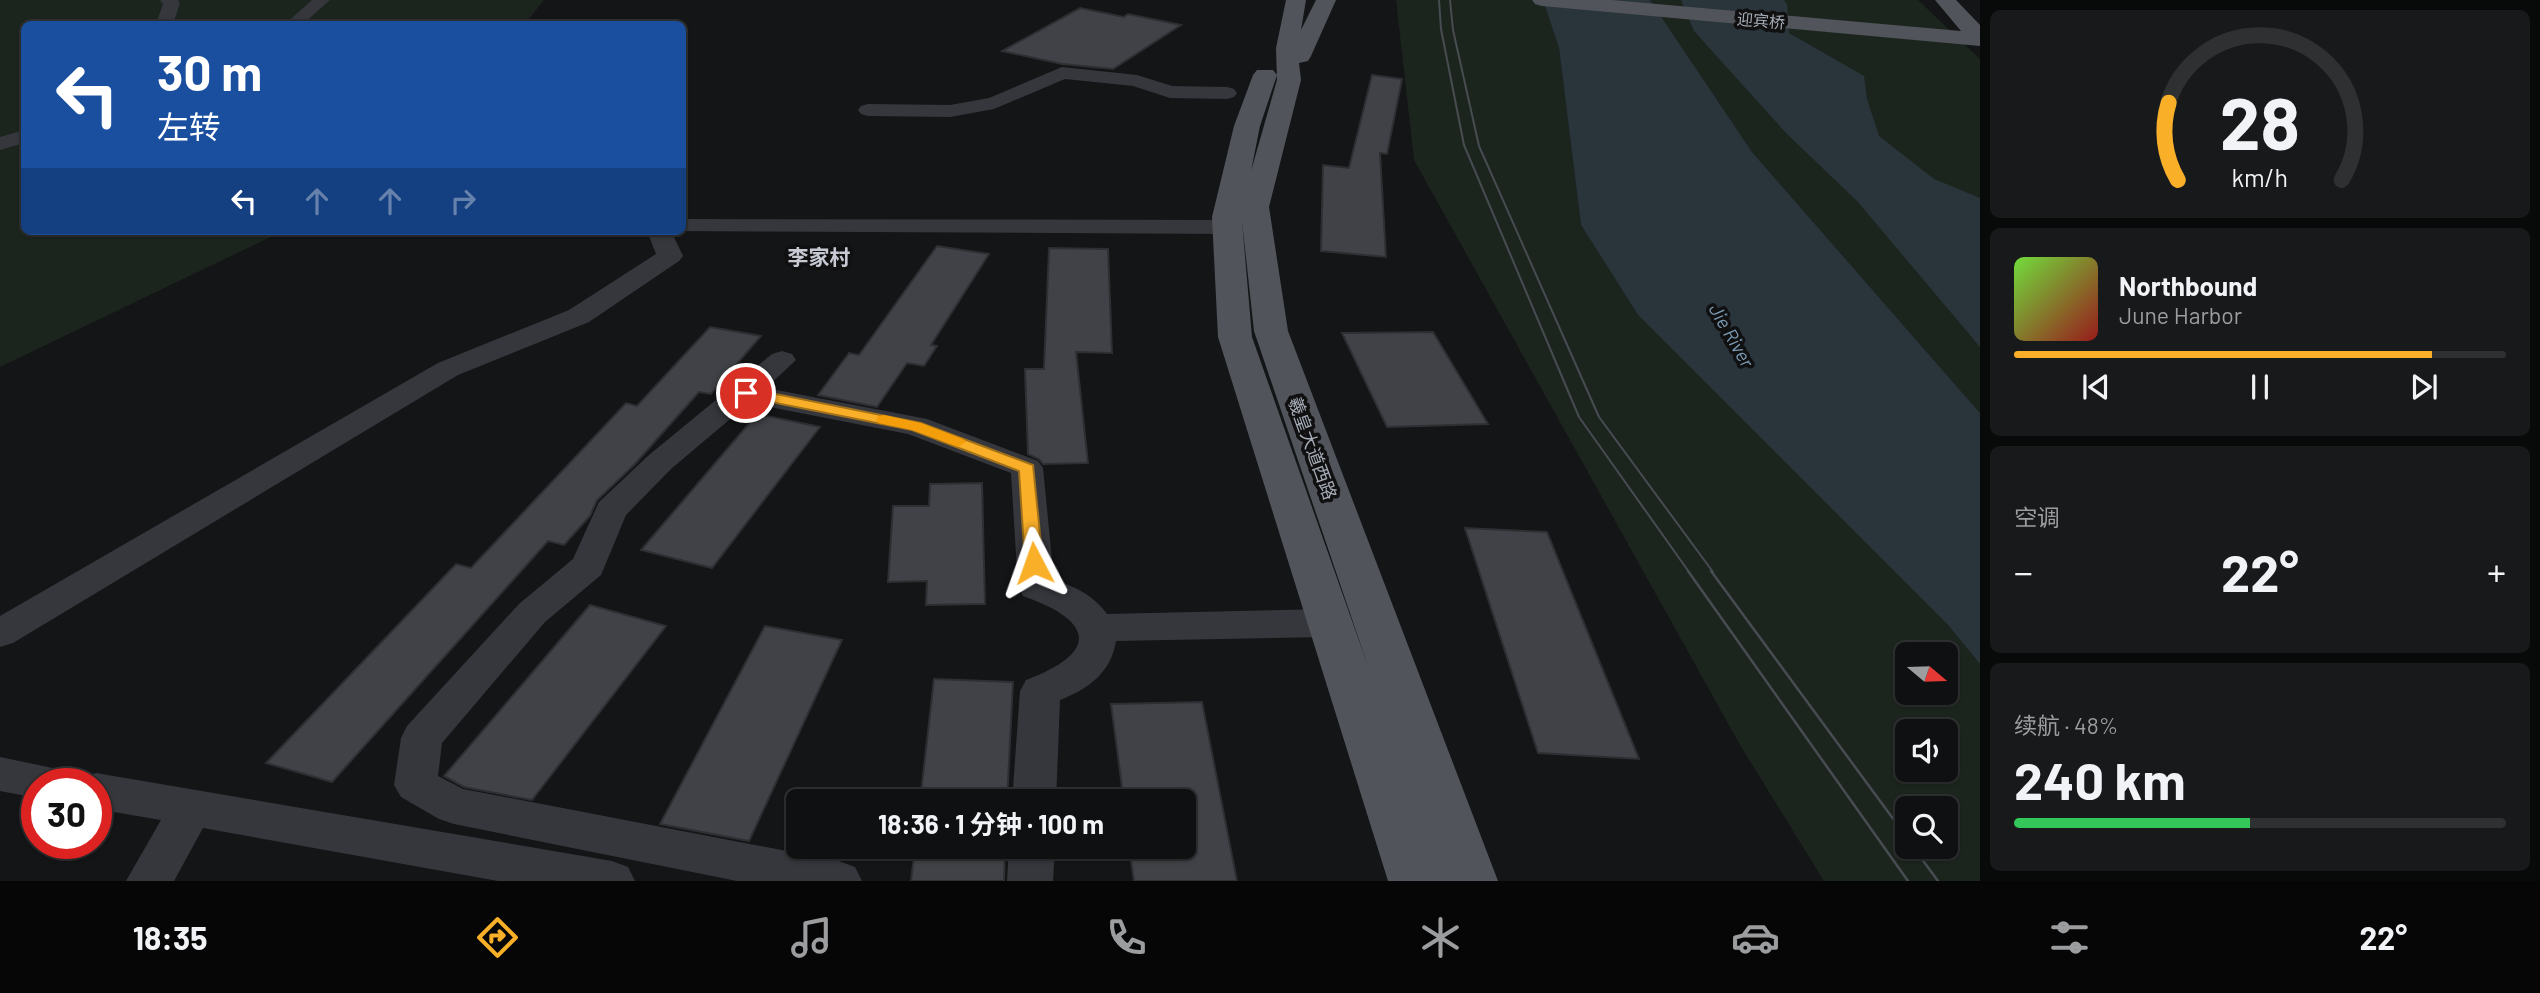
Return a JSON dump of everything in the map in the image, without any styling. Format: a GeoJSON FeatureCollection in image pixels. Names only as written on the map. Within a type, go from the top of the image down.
{"type":"FeatureCollection","features":[{"type":"Feature","properties":{"kind":"main road"},"geometry":{"type":"LineString","coordinates":[[1270,0],[1266,70],[1247,126],[1227,217],[1235,337],[1416,881]]}},
{"type":"Feature","properties":{"kind":"main road","name":"羲皇大道西路"},"geometry":{"type":"LineString","coordinates":[[1296,0],[1287,48],[1289,80],[1255,207],[1271,331],[1471,881]]}},
{"type":"Feature","properties":{"kind":"main road"},"geometry":{"type":"LineString","coordinates":[[1289,80],[1326,0]]}},
{"type":"Feature","properties":{"kind":"main road","name":"迎宾桥"},"geometry":{"type":"LineString","coordinates":[[1542,0],[1980,38]]}},
{"type":"Feature","properties":{"kind":"main road"},"geometry":{"type":"LineString","coordinates":[[1945,1],[1980,38]]}},
{"type":"Feature","properties":{"kind":"main road"},"geometry":{"type":"LineString","coordinates":[[1945,1],[1980,4]]}},
{"type":"Feature","properties":{"kind":"street"},"geometry":{"type":"LineString","coordinates":[[166,21],[172,3],[168,0]]}},
{"type":"Feature","properties":{"kind":"street"},"geometry":{"type":"LineString","coordinates":[[296,21],[321,0]]}},
{"type":"Feature","properties":{"kind":"street"},"geometry":{"type":"LineString","coordinates":[[868,110],[950,111],[994,103],[1062,73],[1137,81],[1170,92],[1227,93]]}},
{"type":"Feature","properties":{"kind":"street"},"geometry":{"type":"LineString","coordinates":[[0,144],[21,137]]}},
{"type":"Feature","properties":{"kind":"street"},"geometry":{"type":"LineString","coordinates":[[0,163],[21,157]]}},
{"type":"Feature","properties":{"kind":"street"},"geometry":{"type":"LineString","coordinates":[[686,226],[1228,228]]}},
{"type":"Feature","properties":{"kind":"street"},"geometry":{"type":"LineString","coordinates":[[0,633],[448,369],[579,316],[670,256],[661,235]]}},
{"type":"Feature","properties":{"kind":"street"},"geometry":{"type":"LineString","coordinates":[[782,360],[746,393],[660,462],[611,510],[588,566],[532,613],[422,738],[416,785],[454,806],[839,881]]}},
{"type":"Feature","properties":{"kind":"street"},"geometry":{"type":"LineString","coordinates":[[746,393],[916,426],[1027,468],[1036,587],[1056,591],[1088,613],[1096,628],[1098,644],[1092,660],[1080,674],[1062,685],[1040,691],[1035,789]]}},
{"type":"Feature","properties":{"kind":"street"},"geometry":{"type":"LineString","coordinates":[[1096,628],[1330,623]]}},
{"type":"Feature","properties":{"kind":"street"},"geometry":{"type":"LineString","coordinates":[[0,774],[21,778]]}},
{"type":"Feature","properties":{"kind":"street"},"geometry":{"type":"LineString","coordinates":[[112,794],[612,881]]}},
{"type":"Feature","properties":{"kind":"street"},"geometry":{"type":"LineString","coordinates":[[149,881],[192,808]]}},
{"type":"Feature","properties":{"kind":"street"},"geometry":{"type":"LineString","coordinates":[[1030,881],[1031,859]]}},
{"type":"Feature","properties":{"kind":"shaded area"},"geometry":{"type":"Polygon","coordinates":[[[0,0],[544,0],[527,21],[21,21],[21,235],[275,235],[0,367],[0,0]]]}},
{"type":"Feature","properties":{"kind":"shaded area"},"geometry":{"type":"Polygon","coordinates":[[[1396,0],[1543,0],[1559,48],[1581,225],[1638,315],[1948,625],[1980,664],[1980,881],[1824,881],[1740,745],[1414,160],[1396,0]]]}},
{"type":"Feature","properties":{"kind":"shaded area"},"geometry":{"type":"Polygon","coordinates":[[[1650,0],[1918,0],[1980,59],[1980,413],[1752,152],[1650,0]]]}},
{"type":"Feature","properties":{"kind":"water","name":"Jie River"},"geometry":{"type":"Polygon","coordinates":[[[1543,0],[1650,0],[1752,152],[1980,413],[1980,664],[1948,625],[1638,315],[1581,225],[1559,48],[1543,0]]]}},
{"type":"Feature","properties":{"kind":"water"},"geometry":{"type":"Polygon","coordinates":[[[1681,0],[1784,0],[1787,4],[1789,33],[1864,76],[1867,99],[1879,136],[1934,179],[1980,198],[1980,347],[1858,202],[1786,133],[1694,31],[1681,0]]]}},
{"type":"Feature","properties":{"kind":"building"},"geometry":{"type":"Polygon","coordinates":[[[1080,8],[1181,25],[1113,69],[1062,64],[1002,51],[1080,8]]]}},
{"type":"Feature","properties":{"kind":"building"},"geometry":{"type":"Polygon","coordinates":[[[1372,75],[1402,79],[1387,154],[1380,153],[1386,257],[1321,251],[1323,165],[1349,168],[1372,75]]]}},
{"type":"Feature","properties":{"kind":"building"},"geometry":{"type":"Polygon","coordinates":[[[937,246],[989,254],[931,345],[937,346],[924,366],[907,363],[877,407],[818,395],[849,353],[859,355],[937,246]]]}},
{"type":"Feature","properties":{"kind":"building"},"geometry":{"type":"Polygon","coordinates":[[[1049,248],[1108,249],[1112,353],[1076,352],[1088,463],[1043,464],[1028,454],[1025,369],[1044,369],[1049,248]]]}},
{"type":"Feature","properties":{"kind":"building"},"geometry":{"type":"Polygon","coordinates":[[[710,327],[761,336],[711,394],[699,392],[634,465],[597,500],[590,516],[564,545],[548,541],[332,782],[266,763],[456,564],[471,568],[626,403],[637,406],[710,327]]]}},
{"type":"Feature","properties":{"kind":"building"},"geometry":{"type":"Polygon","coordinates":[[[1433,332],[1488,424],[1387,427],[1342,333],[1433,332]]]}},
{"type":"Feature","properties":{"kind":"building"},"geometry":{"type":"Polygon","coordinates":[[[757,414],[820,427],[712,568],[641,550],[757,414]]]}},
{"type":"Feature","properties":{"kind":"building"},"geometry":{"type":"Polygon","coordinates":[[[982,483],[985,604],[926,605],[927,581],[888,582],[893,506],[929,506],[930,484],[982,483]]]}},
{"type":"Feature","properties":{"kind":"building"},"geometry":{"type":"Polygon","coordinates":[[[1465,528],[1547,532],[1639,759],[1538,753],[1465,528]]]}},
{"type":"Feature","properties":{"kind":"building"},"geometry":{"type":"Polygon","coordinates":[[[590,605],[666,626],[532,800],[464,787],[444,776],[590,605]]]}},
{"type":"Feature","properties":{"kind":"building"},"geometry":{"type":"Polygon","coordinates":[[[765,626],[842,640],[749,841],[660,824],[765,626]]]}},
{"type":"Feature","properties":{"kind":"building"},"geometry":{"type":"Polygon","coordinates":[[[934,679],[1013,682],[1008,789],[921,789],[934,679]]]}},
{"type":"Feature","properties":{"kind":"building"},"geometry":{"type":"Polygon","coordinates":[[[1202,702],[1237,881],[1134,881],[1131,859],[1196,859],[1196,789],[1122,789],[1111,704],[1202,702]]]}},
{"type":"Feature","properties":{"kind":"building"},"geometry":{"type":"Polygon","coordinates":[[[914,859],[1005,859],[1004,881],[911,881],[914,859]]]}},
{"type":"Feature","properties":{"kind":"tram line"},"geometry":{"type":"LineString","coordinates":[[1439,0],[1441,29],[1464,145],[1579,417],[1689,572]]}},
{"type":"Feature","properties":{"kind":"tram line"},"geometry":{"type":"LineString","coordinates":[[1450,0],[1453,30],[1479,146],[1599,417],[1713,572]]}},
{"type":"Feature","properties":{"kind":"tram line"},"geometry":{"type":"LineString","coordinates":[[1688,571],[1908,881]]}},
{"type":"Feature","properties":{"kind":"tram line"},"geometry":{"type":"LineString","coordinates":[[1711,571],[1895,821]]}},
{"type":"Feature","properties":{"kind":"tram line"},"geometry":{"type":"LineString","coordinates":[[1922,859],[1938,881]]}},
{"type":"Feature","properties":{"kind":"slow traffic"},"geometry":{"type":"LineString","coordinates":[[884,420],[916,426],[958,442]]}},
{"type":"Feature","properties":{"kind":"district","name":"李家村"},"geometry":{"type":"Point","coordinates":[819,256]}},
{"type":"Feature","properties":{"kind":"route"},"geometry":{"type":"LineString","coordinates":[[746,393],[916,426],[1027,468],[1034,563]]}}]}
